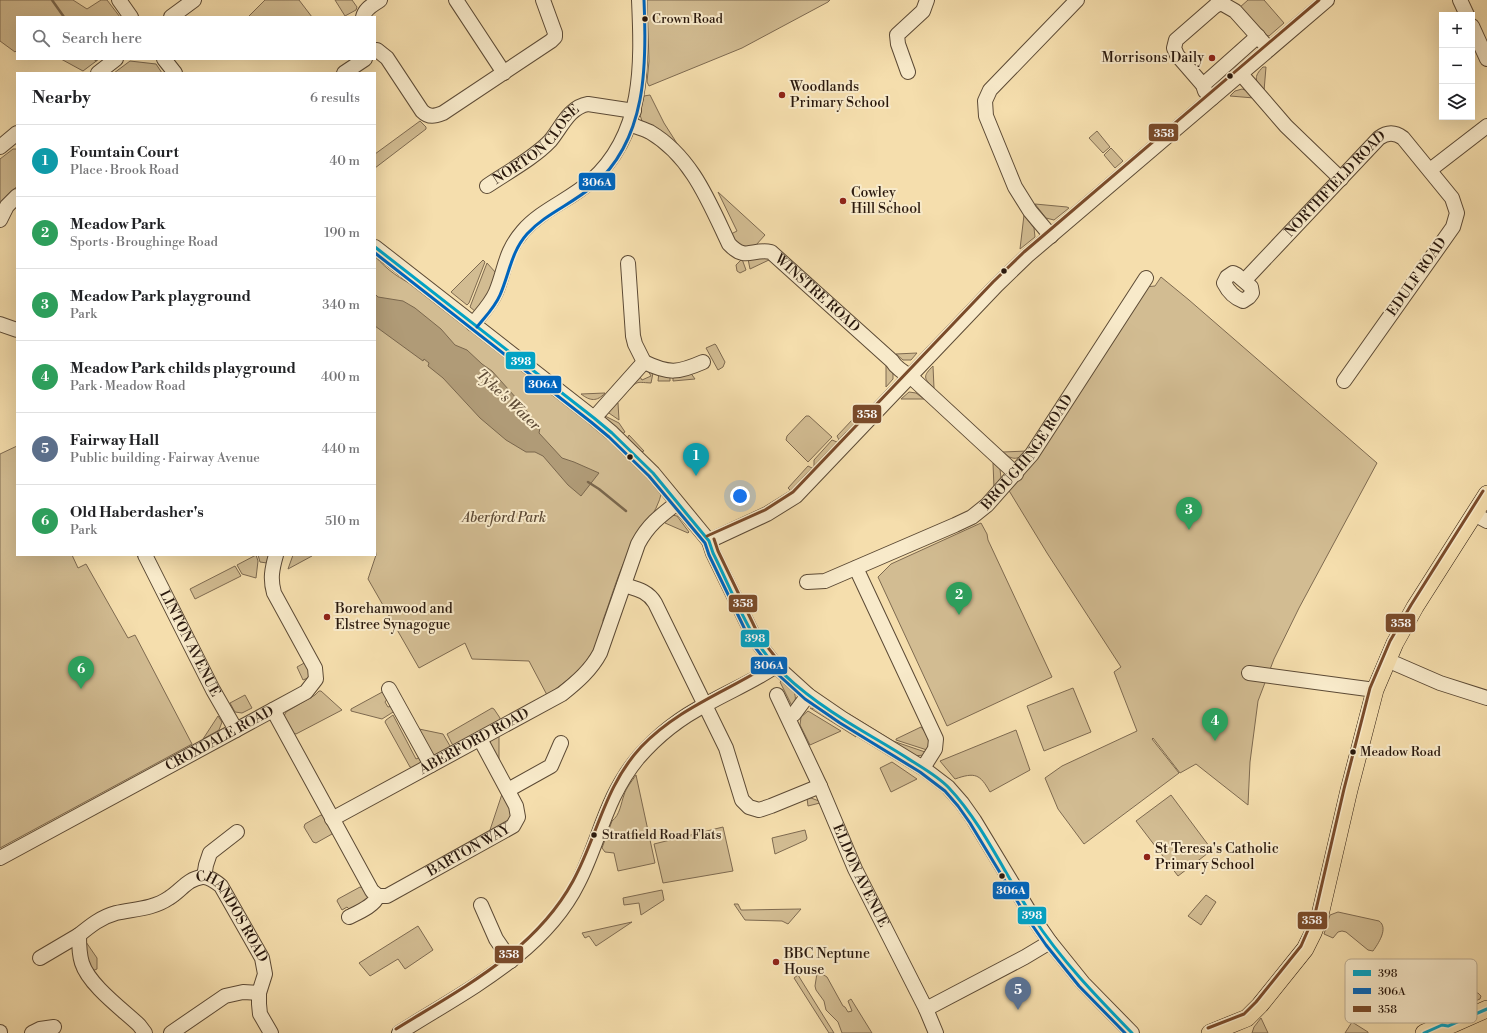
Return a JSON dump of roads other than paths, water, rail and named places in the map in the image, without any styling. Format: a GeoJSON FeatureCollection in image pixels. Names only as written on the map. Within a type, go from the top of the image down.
{"type":"FeatureCollection","features":[{"type":"Feature","properties":{"kind":"main road"},"geometry":{"type":"LineString","coordinates":[[1210,1033],[1245,1026],[1305,949],[1317,924],[1348,790],[1375,690],[1387,660],[1415,607],[1481,517],[1487,494]]}},
{"type":"Feature","properties":{"kind":"main road"},"geometry":{"type":"LineString","coordinates":[[1477,1014],[1487,1009]]}},
{"type":"Feature","properties":{"kind":"main road"},"geometry":{"type":"LineString","coordinates":[[1424,1033],[1442,1025],[1444,1029],[1457,1023]]}},
{"type":"Feature","properties":{"kind":"street"},"geometry":{"type":"LineString","coordinates":[[119,0],[130,16]]}},
{"type":"Feature","properties":{"kind":"street"},"geometry":{"type":"LineString","coordinates":[[172,16],[194,0]]}},
{"type":"Feature","properties":{"kind":"street"},"geometry":{"type":"LineString","coordinates":[[363,16],[364,12],[368,8],[380,0]]}},
{"type":"Feature","properties":{"kind":"street"},"geometry":{"type":"LineString","coordinates":[[456,0],[504,73]]}},
{"type":"Feature","properties":{"kind":"street"},"geometry":{"type":"LineString","coordinates":[[376,47],[387,58],[422,111],[426,115],[432,117],[443,113],[551,42],[555,37],[555,33],[543,0]]}},
{"type":"Feature","properties":{"kind":"street"},"geometry":{"type":"LineString","coordinates":[[473,324],[491,302],[496,292],[507,254],[524,230],[537,218],[563,202],[591,181],[603,170],[616,152],[632,118],[638,92],[640,51],[639,0]]}},
{"type":"Feature","properties":{"kind":"street"},"geometry":{"type":"LineString","coordinates":[[908,72],[898,44],[897,35],[923,11],[927,0]]}},
{"type":"Feature","properties":{"kind":"street"},"geometry":{"type":"LineString","coordinates":[[1051,236],[1030,211],[1015,187],[986,116],[985,101],[990,90],[1077,0]]}},
{"type":"Feature","properties":{"kind":"street"},"geometry":{"type":"LineString","coordinates":[[709,541],[767,514],[796,496],[997,285],[1027,256],[1327,0]]}},
{"type":"Feature","properties":{"kind":"street"},"geometry":{"type":"LineString","coordinates":[[1460,0],[1466,12]]}},
{"type":"Feature","properties":{"kind":"street"},"geometry":{"type":"LineString","coordinates":[[1212,98],[1203,85],[1177,55],[1174,48],[1176,40],[1221,2],[1235,11],[1269,49]]}},
{"type":"Feature","properties":{"kind":"street"},"geometry":{"type":"LineString","coordinates":[[1475,33],[1487,59]]}},
{"type":"Feature","properties":{"kind":"street"},"geometry":{"type":"LineString","coordinates":[[1203,85],[1258,36]]}},
{"type":"Feature","properties":{"kind":"street"},"geometry":{"type":"LineString","coordinates":[[99,72],[115,60]]}},
{"type":"Feature","properties":{"kind":"street"},"geometry":{"type":"LineString","coordinates":[[165,60],[174,72]]}},
{"type":"Feature","properties":{"kind":"street"},"geometry":{"type":"LineString","coordinates":[[346,72],[364,60]]}},
{"type":"Feature","properties":{"kind":"street"},"geometry":{"type":"LineString","coordinates":[[1241,74],[1286,126],[1341,179]]}},
{"type":"Feature","properties":{"kind":"street","name":"NORTON CLOSE"},"geometry":{"type":"LineString","coordinates":[[487,186],[540,150],[550,141],[572,112],[582,105],[588,104],[632,118]]}},
{"type":"Feature","properties":{"kind":"street","name":"WINSTRE ROAD"},"geometry":{"type":"LineString","coordinates":[[632,118],[676,153],[686,164],[698,182],[729,244],[734,249],[750,254],[758,251],[771,252],[892,361],[902,372],[910,376],[1016,474]]}},
{"type":"Feature","properties":{"kind":"street"},"geometry":{"type":"LineString","coordinates":[[1430,170],[1487,126]]}},
{"type":"Feature","properties":{"kind":"street","name":"NORTHFIELD ROAD"},"geometry":{"type":"LineString","coordinates":[[1244,281],[1379,138],[1388,134],[1398,135],[1430,170]]}},
{"type":"Feature","properties":{"kind":"street"},"geometry":{"type":"LineString","coordinates":[[0,147],[16,135]]}},
{"type":"Feature","properties":{"kind":"street","name":"EDULF ROAD"},"geometry":{"type":"LineString","coordinates":[[1344,381],[1453,227],[1456,220],[1457,213],[1452,198],[1430,170]]}},
{"type":"Feature","properties":{"kind":"street"},"geometry":{"type":"LineString","coordinates":[[0,220],[7,206],[16,197]]}},
{"type":"Feature","properties":{"kind":"street"},"geometry":{"type":"LineString","coordinates":[[376,248],[594,418],[612,433],[653,473],[709,541],[713,553],[746,623],[758,644],[776,666],[808,695],[843,719],[923,768],[948,787],[962,803],[1032,916],[1050,942],[1083,983],[1132,1033]]}},
{"type":"Feature","properties":{"kind":"street"},"geometry":{"type":"LineString","coordinates":[[628,262],[633,336],[635,344],[644,362],[669,372],[686,370],[703,362]]}},
{"type":"Feature","properties":{"kind":"street","name":"BROUGHINGE ROAD"},"geometry":{"type":"LineString","coordinates":[[807,582],[825,581],[972,517],[992,500],[1032,454],[1146,278]]}},
{"type":"Feature","properties":{"kind":"street"},"geometry":{"type":"LineString","coordinates":[[0,324],[16,330]]}},
{"type":"Feature","properties":{"kind":"street"},"geometry":{"type":"LineString","coordinates":[[594,418],[644,362]]}},
{"type":"Feature","properties":{"kind":"street","name":"ABERFORD ROAD"},"geometry":{"type":"LineString","coordinates":[[332,819],[562,694],[579,680],[600,653],[638,544],[650,525],[677,503]]}},
{"type":"Feature","properties":{"kind":"street","name":"LINTON AVENUE"},"geometry":{"type":"LineString","coordinates":[[146,556],[206,676],[236,730]]}},
{"type":"Feature","properties":{"kind":"street","name":"CROXDALE ROAD"},"geometry":{"type":"LineString","coordinates":[[0,858],[306,692],[316,679],[317,673],[274,593],[271,571],[276,556]]}},
{"type":"Feature","properties":{"kind":"street"},"geometry":{"type":"LineString","coordinates":[[856,568],[936,739],[935,749],[923,768]]}},
{"type":"Feature","properties":{"kind":"street"},"geometry":{"type":"LineString","coordinates":[[624,585],[651,596],[706,704],[726,748],[742,800],[749,807],[759,810],[820,786]]}},
{"type":"Feature","properties":{"kind":"street"},"geometry":{"type":"LineString","coordinates":[[1387,660],[1440,683],[1487,698]]}},
{"type":"Feature","properties":{"kind":"street"},"geometry":{"type":"LineString","coordinates":[[400,1033],[511,960],[542,935],[568,903],[587,863],[609,804],[619,785],[638,758],[661,735],[681,719],[706,704],[764,674],[776,666]]}},
{"type":"Feature","properties":{"kind":"street"},"geometry":{"type":"LineString","coordinates":[[1257,671],[1375,690]]}},
{"type":"Feature","properties":{"kind":"street"},"geometry":{"type":"LineString","coordinates":[[389,689],[431,765]]}},
{"type":"Feature","properties":{"kind":"street","name":"ELDON AVENUE"},"geometry":{"type":"LineString","coordinates":[[777,695],[820,786],[855,869],[926,1010],[936,1033]]}},
{"type":"Feature","properties":{"kind":"street"},"geometry":{"type":"LineString","coordinates":[[788,716],[794,714],[808,695]]}},
{"type":"Feature","properties":{"kind":"street"},"geometry":{"type":"LineString","coordinates":[[273,710],[372,891],[378,896]]}},
{"type":"Feature","properties":{"kind":"street","name":"BARTON WAY"},"geometry":{"type":"LineString","coordinates":[[349,917],[372,904],[378,896],[387,896],[513,826],[518,817],[518,811],[480,738]]}},
{"type":"Feature","properties":{"kind":"street"},"geometry":{"type":"LineString","coordinates":[[508,790],[551,766],[561,744]]}},
{"type":"Feature","properties":{"kind":"street"},"geometry":{"type":"LineString","coordinates":[[204,877],[210,853],[237,832]]}},
{"type":"Feature","properties":{"kind":"street","name":"CHANDOS ROAD"},"geometry":{"type":"LineString","coordinates":[[40,958],[79,935],[94,922],[105,917],[115,913],[152,906],[169,899],[190,880],[204,877],[215,881],[221,886],[262,958],[265,974],[259,994],[243,992],[225,996],[171,1033]]}},
{"type":"Feature","properties":{"kind":"street"},"geometry":{"type":"LineString","coordinates":[[481,905],[496,939],[511,960]]}},
{"type":"Feature","properties":{"kind":"street"},"geometry":{"type":"LineString","coordinates":[[79,935],[79,951],[86,973],[94,983],[139,1025],[145,1033]]}},
{"type":"Feature","properties":{"kind":"street"},"geometry":{"type":"LineString","coordinates":[[926,1010],[1050,942]]}},
{"type":"Feature","properties":{"kind":"street"},"geometry":{"type":"LineString","coordinates":[[259,994],[258,1004],[260,1014],[271,1033]]}},
{"type":"Feature","properties":{"kind":"street"},"geometry":{"type":"LineString","coordinates":[[32,1033],[40,1029],[54,1027]]}},
{"type":"Feature","properties":{"kind":"water"},"geometry":{"type":"Polygon","coordinates":[[[376,295],[378,297],[403,301],[415,308],[441,329],[455,345],[467,350],[492,371],[540,428],[539,433],[562,458],[599,473],[581,496],[568,485],[543,456],[535,452],[526,452],[506,440],[480,418],[443,378],[428,366],[429,363],[424,359],[423,361],[376,327],[376,295]]]}},
{"type":"Feature","properties":{"kind":"waterway","name":"Tyke's Water"},"geometry":{"type":"LineString","coordinates":[[52,0],[63,16]]}},
{"type":"Feature","properties":{"kind":"waterway","name":"Tyke's Water"},"geometry":{"type":"LineString","coordinates":[[588,482],[626,511]]}},
{"type":"Feature","properties":{"kind":"place","name":"Crown Road"},"geometry":{"type":"Point","coordinates":[645,19]}},
{"type":"Feature","properties":{"kind":"place","name":"Morrisons Daily"},"geometry":{"type":"Point","coordinates":[1212,58]}},
{"type":"Feature","properties":{"kind":"place","name":"Woodlands Primary School"},"geometry":{"type":"Point","coordinates":[782,95]}},
{"type":"Feature","properties":{"kind":"place","name":"Cowley Hill School"},"geometry":{"type":"Point","coordinates":[843,201]}},
{"type":"Feature","properties":{"kind":"place","name":"Fountain Court"},"geometry":{"type":"Point","coordinates":[696,476]}},
{"type":"Feature","properties":{"kind":"place","name":"Meadow Park playground"},"geometry":{"type":"Point","coordinates":[1189,530]}},
{"type":"Feature","properties":{"kind":"place","name":"Meadow Park"},"geometry":{"type":"Point","coordinates":[959,615]}},
{"type":"Feature","properties":{"kind":"place","name":"Borehamwood and Elstree Synagogue"},"geometry":{"type":"Point","coordinates":[327,617]}},
{"type":"Feature","properties":{"kind":"place","name":"Old Haberdasher's"},"geometry":{"type":"Point","coordinates":[81,689]}},
{"type":"Feature","properties":{"kind":"place","name":"Meadow Park childs playground"},"geometry":{"type":"Point","coordinates":[1215,741]}},
{"type":"Feature","properties":{"kind":"place","name":"Meadow Road"},"geometry":{"type":"Point","coordinates":[1353,752]}},
{"type":"Feature","properties":{"kind":"place","name":"Stratfield Road Flats"},"geometry":{"type":"Point","coordinates":[594,835]}},
{"type":"Feature","properties":{"kind":"place","name":"St Teresa's Catholic Primary School"},"geometry":{"type":"Point","coordinates":[1147,857]}},
{"type":"Feature","properties":{"kind":"place","name":"BBC Neptune House"},"geometry":{"type":"Point","coordinates":[776,962]}},
{"type":"Feature","properties":{"kind":"place","name":"Fairway Hall"},"geometry":{"type":"Point","coordinates":[1018,1010]}},
{"type":"Feature","properties":{"kind":"park label","name":"Aberford Park"},"geometry":{"type":"Point","coordinates":[504,518]}}]}
